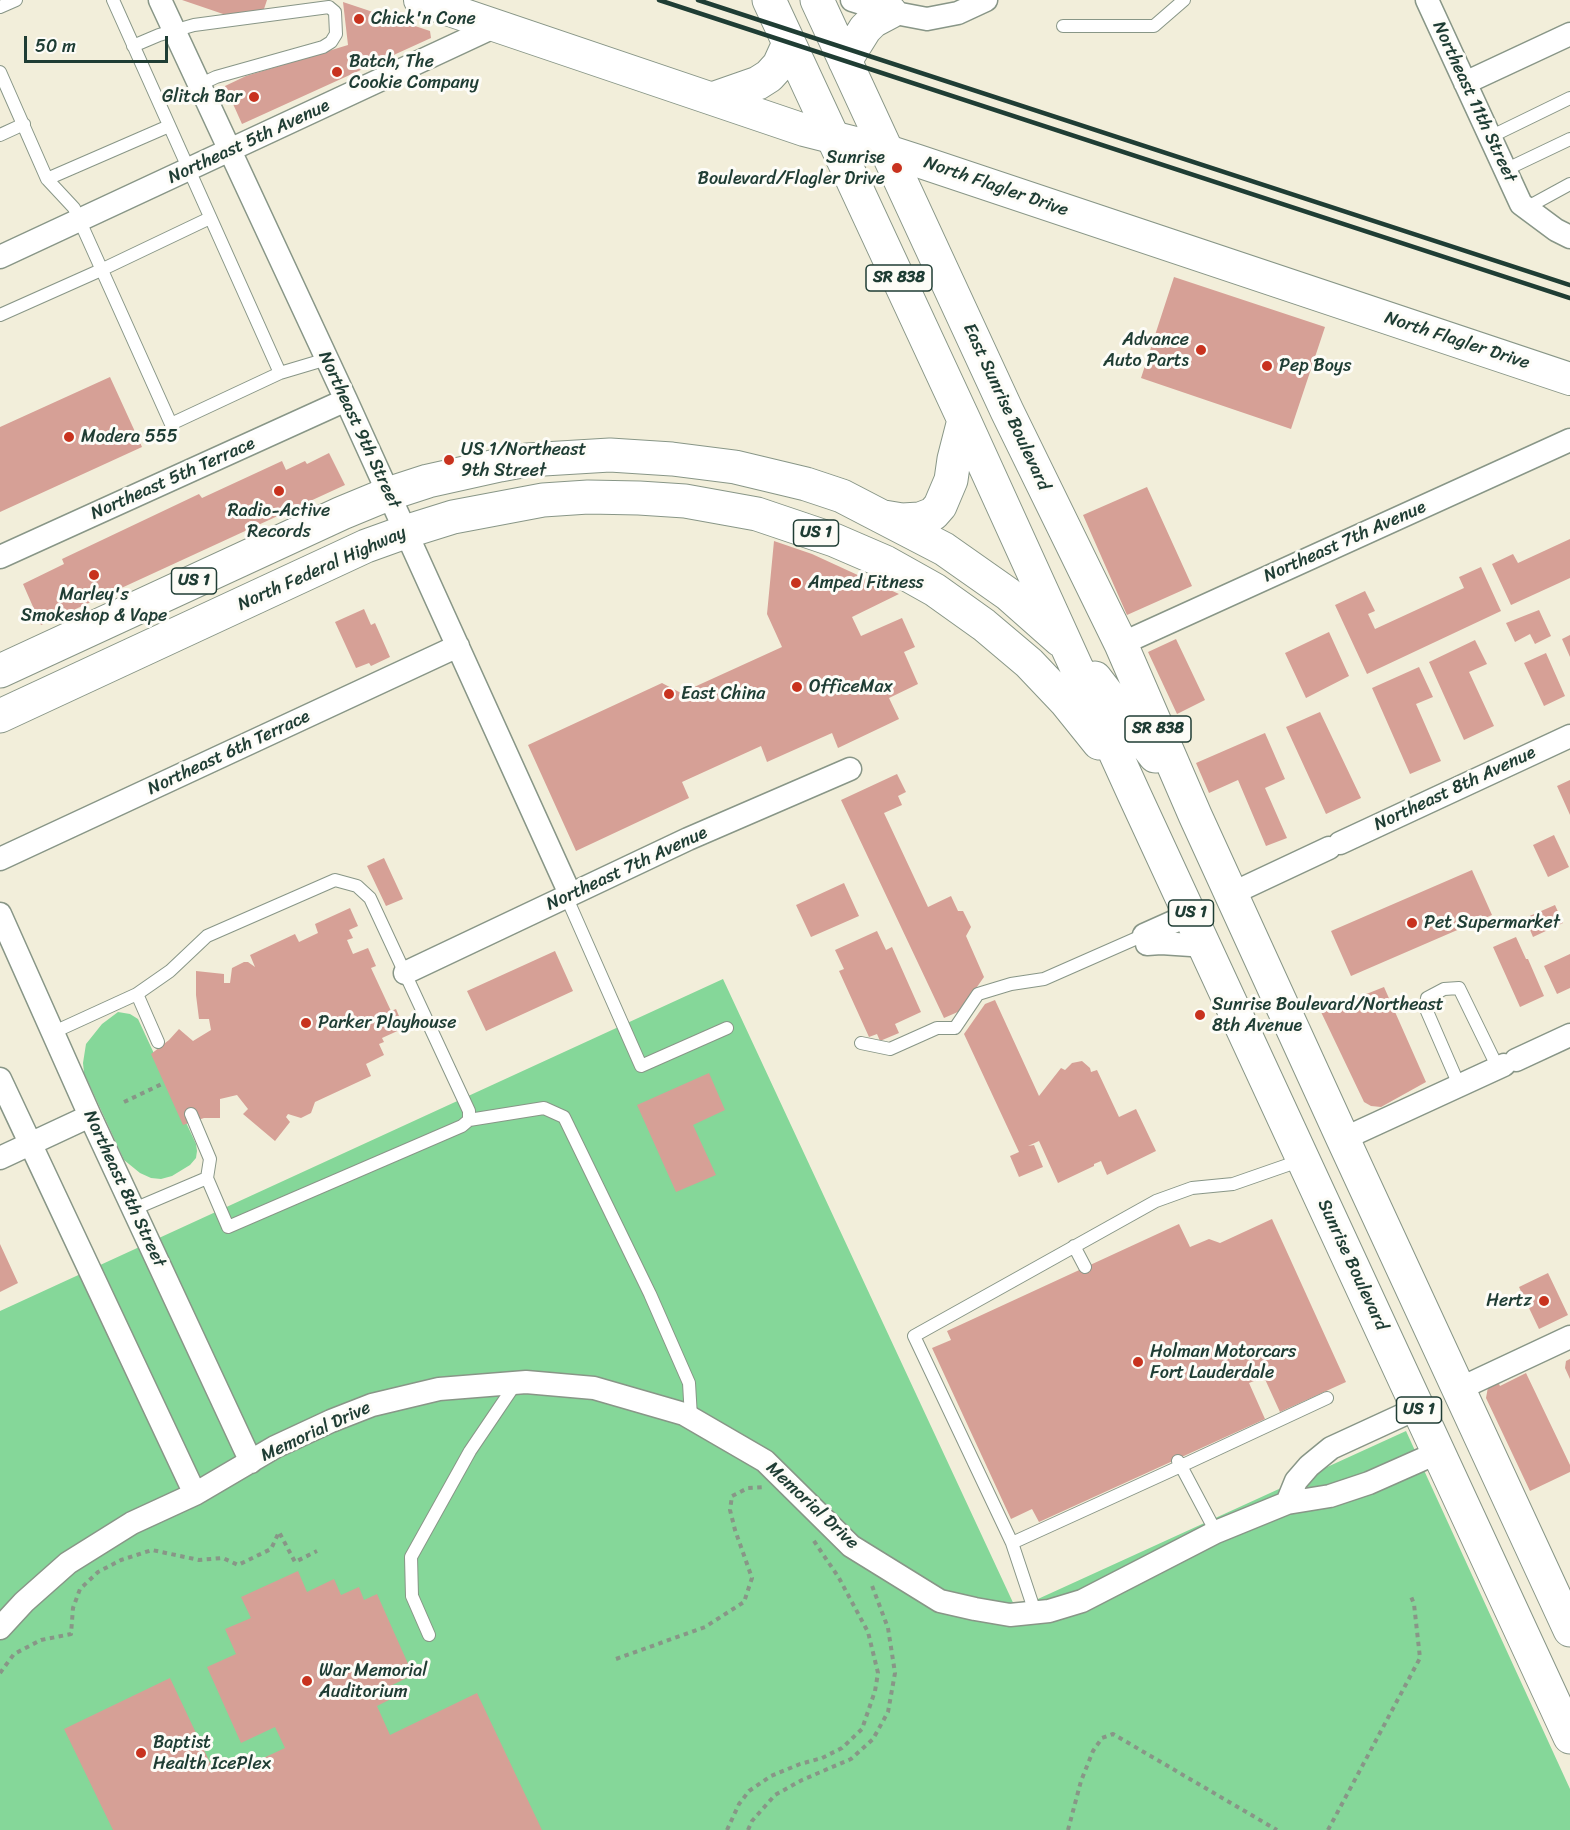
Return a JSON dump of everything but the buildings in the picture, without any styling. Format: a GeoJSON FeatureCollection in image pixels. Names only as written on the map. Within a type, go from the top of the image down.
{"type":"FeatureCollection","features":[{"type":"Feature","properties":{"kind":"main road","name":"SR 838"},"geometry":{"type":"LineString","coordinates":[[769,0],[1070,649],[1134,794]]}},
{"type":"Feature","properties":{"kind":"main road","name":"East Sunrise Boulevard"},"geometry":{"type":"LineString","coordinates":[[817,0],[1007,411],[1120,644],[1195,815]]}},
{"type":"Feature","properties":{"kind":"main road"},"geometry":{"type":"LineString","coordinates":[[845,61],[865,28],[890,12]]}},
{"type":"Feature","properties":{"kind":"main road"},"geometry":{"type":"LineString","coordinates":[[715,98],[758,83],[770,76],[779,66],[789,43]]}},
{"type":"Feature","properties":{"kind":"main road"},"geometry":{"type":"LineString","coordinates":[[883,517],[902,520],[920,519],[933,514],[940,506],[951,480],[964,420]]}},
{"type":"Feature","properties":{"kind":"main road","name":"US 1"},"geometry":{"type":"LineString","coordinates":[[0,671],[342,513],[388,494],[428,480],[527,460],[610,455],[654,457],[735,467],[842,496],[944,549],[973,568],[1008,594],[1070,649]]}},
{"type":"Feature","properties":{"kind":"main road","name":"North Federal Highway"},"geometry":{"type":"LineString","coordinates":[[0,716],[366,546],[405,532],[453,517],[543,500],[588,497],[685,501],[757,514],[834,540],[885,562],[935,590],[984,625],[1029,663],[1066,702],[1101,746],[1134,794]]}},
{"type":"Feature","properties":{"kind":"main road"},"geometry":{"type":"LineString","coordinates":[[1070,649],[1131,723],[1195,815]]}},
{"type":"Feature","properties":{"kind":"main road","name":"Sunrise Boulevard"},"geometry":{"type":"LineString","coordinates":[[1134,794],[1570,1737]]}},
{"type":"Feature","properties":{"kind":"main road","name":"US 1"},"geometry":{"type":"LineString","coordinates":[[1195,815],[1342,1139],[1570,1630]]}},
{"type":"Feature","properties":{"kind":"main road"},"geometry":{"type":"LineString","coordinates":[[1303,1160],[1316,1161],[1334,1170],[1370,1197]]}},
{"type":"Feature","properties":{"kind":"main road"},"geometry":{"type":"LineString","coordinates":[[1418,1408],[1460,1426],[1488,1451]]}},
{"type":"Feature","properties":{"kind":"street","name":"Northeast 9th Street"},"geometry":{"type":"LineString","coordinates":[[160,0],[346,400],[568,895]]}},
{"type":"Feature","properties":{"kind":"street","name":"North Flagler Drive"},"geometry":{"type":"LineString","coordinates":[[420,0],[804,130],[887,151],[1570,379]]}},
{"type":"Feature","properties":{"kind":"street"},"geometry":{"type":"LineString","coordinates":[[852,0],[890,12],[927,19],[958,13],[986,0]]}},
{"type":"Feature","properties":{"kind":"street","name":"Northeast 11th Street"},"geometry":{"type":"LineString","coordinates":[[1427,0],[1505,170],[1524,206]]}},
{"type":"Feature","properties":{"kind":"street","name":"Northeast 5th Avenue"},"geometry":{"type":"LineString","coordinates":[[0,257],[498,25]]}},
{"type":"Feature","properties":{"kind":"street"},"geometry":{"type":"LineString","coordinates":[[1465,83],[1570,34]]}},
{"type":"Feature","properties":{"kind":"street"},"geometry":{"type":"LineString","coordinates":[[1524,206],[1556,230],[1570,237]]}},
{"type":"Feature","properties":{"kind":"street","name":"Northeast 5th Terrace"},"geometry":{"type":"LineString","coordinates":[[0,557],[346,400]]}},
{"type":"Feature","properties":{"kind":"street","name":"Northeast 7th Avenue"},"geometry":{"type":"LineString","coordinates":[[1120,644],[1570,440]]}},
{"type":"Feature","properties":{"kind":"street","name":"Northeast 6th Terrace"},"geometry":{"type":"LineString","coordinates":[[0,859],[458,646]]}},
{"type":"Feature","properties":{"kind":"street","name":"Northeast 8th Avenue"},"geometry":{"type":"LineString","coordinates":[[1231,894],[1570,736]]}},
{"type":"Feature","properties":{"kind":"street","name":"Northeast 7th Avenue"},"geometry":{"type":"LineString","coordinates":[[405,974],[688,839],[850,769]]}},
{"type":"Feature","properties":{"kind":"street","name":"Northeast 8th Street"},"geometry":{"type":"LineString","coordinates":[[0,914],[90,1116],[251,1462]]}},
{"type":"Feature","properties":{"kind":"street"},"geometry":{"type":"LineString","coordinates":[[1146,940],[1191,914]]}},
{"type":"Feature","properties":{"kind":"street"},"geometry":{"type":"LineString","coordinates":[[1146,940],[1206,946]]}},
{"type":"Feature","properties":{"kind":"street"},"geometry":{"type":"LineString","coordinates":[[1342,1139],[1570,1035]]}},
{"type":"Feature","properties":{"kind":"street"},"geometry":{"type":"LineString","coordinates":[[0,1079],[195,1494]]}},
{"type":"Feature","properties":{"kind":"street"},"geometry":{"type":"LineString","coordinates":[[0,1158],[90,1116]]}},
{"type":"Feature","properties":{"kind":"street"},"geometry":{"type":"LineString","coordinates":[[1459,1389],[1570,1337]]}},
{"type":"Feature","properties":{"kind":"street","name":"Memorial Drive"},"geometry":{"type":"LineString","coordinates":[[0,1628],[24,1602],[68,1563],[132,1523],[195,1494],[275,1447],[372,1405],[438,1389],[516,1383],[594,1388],[684,1414],[765,1461],[851,1546],[940,1600],[1010,1615],[1049,1611],[1082,1601],[1215,1532],[1287,1503],[1330,1496],[1369,1483],[1439,1452]]}},
{"type":"Feature","properties":{"kind":"street"},"geometry":{"type":"LineString","coordinates":[[1287,1503],[1296,1481],[1309,1466],[1331,1448],[1418,1408]]}},
{"type":"Feature","properties":{"kind":"lane"},"geometry":{"type":"LineString","coordinates":[[0,7],[16,0]]}},
{"type":"Feature","properties":{"kind":"lane"},"geometry":{"type":"LineString","coordinates":[[113,0],[280,373]]}},
{"type":"Feature","properties":{"kind":"lane"},"geometry":{"type":"LineString","coordinates":[[1063,26],[1154,26],[1184,0]]}},
{"type":"Feature","properties":{"kind":"lane"},"geometry":{"type":"LineString","coordinates":[[133,46],[194,25],[331,4],[337,20],[336,34],[331,42],[323,47],[216,77],[200,85]]}},
{"type":"Feature","properties":{"kind":"lane"},"geometry":{"type":"LineString","coordinates":[[0,72],[47,179],[74,208],[80,220],[171,424],[280,373],[327,360]]}},
{"type":"Feature","properties":{"kind":"lane"},"geometry":{"type":"LineString","coordinates":[[1490,137],[1570,98]]}},
{"type":"Feature","properties":{"kind":"lane"},"geometry":{"type":"LineString","coordinates":[[0,135],[24,124]]}},
{"type":"Feature","properties":{"kind":"lane"},"geometry":{"type":"LineString","coordinates":[[47,179],[169,126]]}},
{"type":"Feature","properties":{"kind":"lane"},"geometry":{"type":"LineString","coordinates":[[1505,170],[1570,139]]}},
{"type":"Feature","properties":{"kind":"lane"},"geometry":{"type":"LineString","coordinates":[[1524,206],[1570,184]]}},
{"type":"Feature","properties":{"kind":"lane"},"geometry":{"type":"LineString","coordinates":[[0,315],[210,218]]}},
{"type":"Feature","properties":{"kind":"lane"},"geometry":{"type":"LineString","coordinates":[[54,1032],[137,994],[170,971],[207,936],[335,880],[357,886],[370,898],[469,1111],[469,1120]]}},
{"type":"Feature","properties":{"kind":"lane"},"geometry":{"type":"LineString","coordinates":[[568,895],[640,1066],[727,1028]]}},
{"type":"Feature","properties":{"kind":"lane"},"geometry":{"type":"LineString","coordinates":[[861,1043],[890,1049],[937,1028],[955,1028],[978,994],[1011,984],[1044,979],[1115,948],[1146,940]]}},
{"type":"Feature","properties":{"kind":"lane"},"geometry":{"type":"LineString","coordinates":[[1460,1085],[1426,1009],[1427,998],[1444,989],[1459,988],[1506,1064]]}},
{"type":"Feature","properties":{"kind":"lane"},"geometry":{"type":"LineString","coordinates":[[137,994],[159,1042]]}},
{"type":"Feature","properties":{"kind":"lane"},"geometry":{"type":"LineString","coordinates":[[191,1114],[210,1159],[207,1178],[228,1227],[462,1126],[469,1120],[544,1108],[564,1118],[650,1294],[689,1383],[691,1417]]}},
{"type":"Feature","properties":{"kind":"lane"},"geometry":{"type":"LineString","coordinates":[[1035,1612],[1012,1543],[914,1336],[1156,1201],[1192,1188],[1233,1184],[1303,1160]]}},
{"type":"Feature","properties":{"kind":"lane"},"geometry":{"type":"LineString","coordinates":[[134,1209],[207,1178]]}},
{"type":"Feature","properties":{"kind":"lane"},"geometry":{"type":"LineString","coordinates":[[1074,1246],[1085,1267]]}},
{"type":"Feature","properties":{"kind":"lane"},"geometry":{"type":"LineString","coordinates":[[429,1635],[412,1596],[411,1557],[470,1451],[516,1383]]}},
{"type":"Feature","properties":{"kind":"lane"},"geometry":{"type":"LineString","coordinates":[[1012,1543],[1179,1463],[1327,1398]]}},
{"type":"Feature","properties":{"kind":"lane"},"geometry":{"type":"LineString","coordinates":[[1179,1463],[1215,1532]]}},
{"type":"Feature","properties":{"kind":"path"},"geometry":{"type":"LineString","coordinates":[[124,1102],[164,1083]]}},
{"type":"Feature","properties":{"kind":"path"},"geometry":{"type":"LineString","coordinates":[[616,1659],[705,1627],[744,1602],[752,1578],[730,1510],[732,1496],[748,1488],[762,1487],[769,1491]]}},
{"type":"Feature","properties":{"kind":"path"},"geometry":{"type":"LineString","coordinates":[[727,1830],[739,1804],[749,1791],[771,1776],[822,1758],[842,1748],[862,1729],[875,1691],[878,1673],[868,1632],[838,1578],[807,1531]]}},
{"type":"Feature","properties":{"kind":"path"},"geometry":{"type":"LineString","coordinates":[[0,1673],[14,1654],[41,1640],[71,1634],[73,1608],[80,1589],[98,1572],[121,1560],[152,1550],[199,1560],[222,1558],[238,1565],[271,1549],[279,1532],[295,1562],[316,1551]]}},
{"type":"Feature","properties":{"kind":"path"},"geometry":{"type":"LineString","coordinates":[[748,1830],[752,1821],[775,1795],[802,1780],[851,1759],[873,1739],[888,1713],[895,1673],[888,1628],[869,1580]]}},
{"type":"Feature","properties":{"kind":"path"},"geometry":{"type":"LineString","coordinates":[[1328,1830],[1420,1658],[1414,1604],[1410,1593]]}},
{"type":"Feature","properties":{"kind":"path"},"geometry":{"type":"LineString","coordinates":[[1068,1830],[1081,1781],[1093,1751],[1102,1738],[1113,1734],[1277,1830]]}},
{"type":"Feature","properties":{"kind":"green space"},"geometry":{"type":"Polygon","coordinates":[[[723,979],[1016,1609],[1406,1431],[1570,1789],[1570,1830],[0,1830],[0,1311],[723,979]]]}},
{"type":"Feature","properties":{"kind":"green space"},"geometry":{"type":"Polygon","coordinates":[[[118,1012],[130,1014],[138,1019],[196,1144],[196,1158],[190,1165],[172,1176],[161,1179],[151,1178],[140,1173],[124,1160],[84,1073],[86,1044],[102,1024],[118,1012]]]}},
{"type":"Feature","properties":{"kind":"railway"},"geometry":{"type":"LineString","coordinates":[[659,0],[1570,298]]}},
{"type":"Feature","properties":{"kind":"railway"},"geometry":{"type":"LineString","coordinates":[[698,0],[1570,285]]}},
{"type":"Feature","properties":{"kind":"place","name":"Chick'n Cone"},"geometry":{"type":"Point","coordinates":[359,19]}},
{"type":"Feature","properties":{"kind":"place","name":"Batch, The Cookie Company"},"geometry":{"type":"Point","coordinates":[337,72]}},
{"type":"Feature","properties":{"kind":"place","name":"Glitch Bar"},"geometry":{"type":"Point","coordinates":[254,97]}},
{"type":"Feature","properties":{"kind":"place","name":"Sunrise Boulevard/Flagler Drive"},"geometry":{"type":"Point","coordinates":[897,168]}},
{"type":"Feature","properties":{"kind":"place","name":"Advance Auto Parts"},"geometry":{"type":"Point","coordinates":[1201,350]}},
{"type":"Feature","properties":{"kind":"place","name":"Pep Boys"},"geometry":{"type":"Point","coordinates":[1267,366]}},
{"type":"Feature","properties":{"kind":"place","name":"Modera 555"},"geometry":{"type":"Point","coordinates":[69,437]}},
{"type":"Feature","properties":{"kind":"place","name":"US 1/Northeast 9th Street"},"geometry":{"type":"Point","coordinates":[449,460]}},
{"type":"Feature","properties":{"kind":"place","name":"Radio-Active Records"},"geometry":{"type":"Point","coordinates":[279,491]}},
{"type":"Feature","properties":{"kind":"place","name":"Marley's Smokeshop & Vape"},"geometry":{"type":"Point","coordinates":[94,575]}},
{"type":"Feature","properties":{"kind":"place","name":"Amped Fitness"},"geometry":{"type":"Point","coordinates":[796,583]}},
{"type":"Feature","properties":{"kind":"place","name":"OfficeMax"},"geometry":{"type":"Point","coordinates":[797,687]}},
{"type":"Feature","properties":{"kind":"place","name":"East China"},"geometry":{"type":"Point","coordinates":[669,694]}},
{"type":"Feature","properties":{"kind":"place","name":"Pet Supermarket"},"geometry":{"type":"Point","coordinates":[1412,923]}},
{"type":"Feature","properties":{"kind":"place","name":"Sunrise Boulevard/Northeast 8th Avenue"},"geometry":{"type":"Point","coordinates":[1200,1015]}},
{"type":"Feature","properties":{"kind":"place","name":"Parker Playhouse"},"geometry":{"type":"Point","coordinates":[306,1023]}},
{"type":"Feature","properties":{"kind":"place","name":"Hertz"},"geometry":{"type":"Point","coordinates":[1544,1301]}},
{"type":"Feature","properties":{"kind":"place","name":"Holman Motorcars Fort Lauderdale"},"geometry":{"type":"Point","coordinates":[1138,1362]}},
{"type":"Feature","properties":{"kind":"place","name":"War Memorial Auditorium"},"geometry":{"type":"Point","coordinates":[307,1681]}},
{"type":"Feature","properties":{"kind":"place","name":"Baptist Health IcePlex"},"geometry":{"type":"Point","coordinates":[141,1753]}}]}
